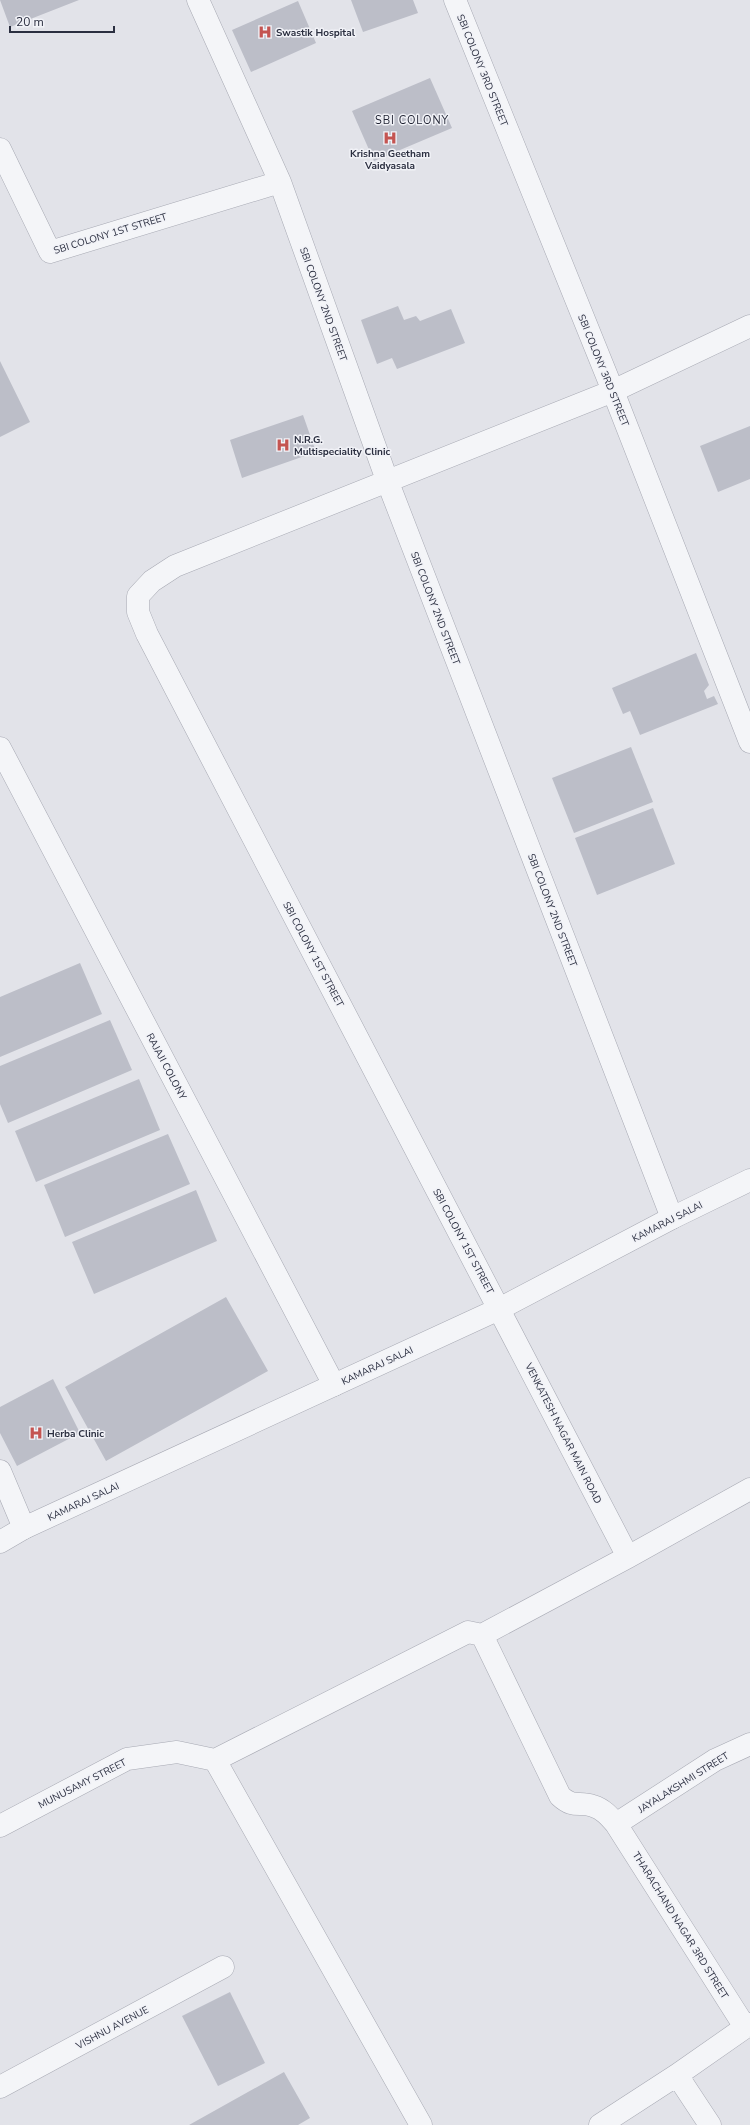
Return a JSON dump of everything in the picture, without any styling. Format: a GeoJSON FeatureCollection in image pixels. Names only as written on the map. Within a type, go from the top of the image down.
{"type":"FeatureCollection","features":[{"type":"Feature","properties":{"kind":"street","name":"SBI COLONY 2ND STREET"},"geometry":{"type":"LineString","coordinates":[[198,0],[280,182],[387,480],[672,1218]]}},
{"type":"Feature","properties":{"kind":"street","name":"SBI COLONY 3RD STREET"},"geometry":{"type":"LineString","coordinates":[[455,0],[613,391],[750,742]]}},
{"type":"Feature","properties":{"kind":"street","name":"SBI COLONY 1ST STREET"},"geometry":{"type":"LineString","coordinates":[[0,149],[50,252],[280,182]]}},
{"type":"Feature","properties":{"kind":"street"},"geometry":{"type":"LineString","coordinates":[[387,480],[613,391],[750,326]]}},
{"type":"Feature","properties":{"kind":"street","name":"SBI COLONY 1ST STREET"},"geometry":{"type":"LineString","coordinates":[[387,480],[175,566],[152,581],[138,596],[138,612],[147,634],[499,1309]]}},
{"type":"Feature","properties":{"kind":"street","name":"RAJAJI COLONY"},"geometry":{"type":"LineString","coordinates":[[0,748],[334,1385]]}},
{"type":"Feature","properties":{"kind":"street","name":"KAMARAJ SALAI"},"geometry":{"type":"LineString","coordinates":[[0,1542],[24,1528],[499,1309],[672,1218],[750,1180]]}},
{"type":"Feature","properties":{"kind":"street","name":"VENKATESH NAGAR MAIN ROAD"},"geometry":{"type":"LineString","coordinates":[[499,1309],[628,1557]]}},
{"type":"Feature","properties":{"kind":"street"},"geometry":{"type":"LineString","coordinates":[[0,1471],[24,1528]]}},
{"type":"Feature","properties":{"kind":"street"},"geometry":{"type":"LineString","coordinates":[[421,2125],[215,1760],[468,1632],[482,1635],[628,1557],[750,1489]]}},
{"type":"Feature","properties":{"kind":"street","name":"THARACHAND NAGAR 3RD STREET"},"geometry":{"type":"LineString","coordinates":[[482,1635],[560,1796],[567,1802],[577,1805],[592,1805],[604,1810],[616,1824],[748,2026],[677,2075],[600,2125]]}},
{"type":"Feature","properties":{"kind":"street","name":"JAYALAKSHMI STREET"},"geometry":{"type":"LineString","coordinates":[[616,1824],[715,1760],[750,1744]]}},
{"type":"Feature","properties":{"kind":"street","name":"MUNUSAMY STREET"},"geometry":{"type":"LineString","coordinates":[[0,1826],[127,1759],[177,1752],[215,1760]]}},
{"type":"Feature","properties":{"kind":"street","name":"VISHNU AVENUE"},"geometry":{"type":"LineString","coordinates":[[0,2087],[223,1967]]}},
{"type":"Feature","properties":{"kind":"street"},"geometry":{"type":"LineString","coordinates":[[677,2075],[710,2125]]}},
{"type":"Feature","properties":{"kind":"building"},"geometry":{"type":"Polygon","coordinates":[[[0,0],[79,0],[10,27],[0,0]]]}},
{"type":"Feature","properties":{"kind":"building"},"geometry":{"type":"Polygon","coordinates":[[[351,0],[413,0],[418,13],[363,32],[351,0]]]}},
{"type":"Feature","properties":{"kind":"building"},"geometry":{"type":"Polygon","coordinates":[[[298,1],[316,43],[251,72],[232,30],[298,1]]]}},
{"type":"Feature","properties":{"kind":"building"},"geometry":{"type":"Polygon","coordinates":[[[430,78],[452,128],[374,161],[352,111],[430,78]]]}},
{"type":"Feature","properties":{"kind":"building"},"geometry":{"type":"Polygon","coordinates":[[[398,306],[404,320],[416,316],[420,321],[451,309],[465,343],[397,369],[392,358],[377,364],[361,320],[398,306]]]}},
{"type":"Feature","properties":{"kind":"building"},"geometry":{"type":"Polygon","coordinates":[[[0,361],[30,422],[0,437],[0,361]]]}},
{"type":"Feature","properties":{"kind":"building"},"geometry":{"type":"Polygon","coordinates":[[[303,415],[316,452],[242,478],[230,440],[303,415]]]}},
{"type":"Feature","properties":{"kind":"building"},"geometry":{"type":"Polygon","coordinates":[[[750,426],[750,479],[718,492],[700,446],[750,426]]]}},
{"type":"Feature","properties":{"kind":"building"},"geometry":{"type":"Polygon","coordinates":[[[696,653],[709,685],[704,691],[707,699],[714,696],[718,704],[640,735],[630,711],[623,714],[612,688],[696,653]]]}},
{"type":"Feature","properties":{"kind":"building"},"geometry":{"type":"Polygon","coordinates":[[[631,747],[653,802],[574,833],[552,778],[631,747]]]}},
{"type":"Feature","properties":{"kind":"building"},"geometry":{"type":"Polygon","coordinates":[[[653,808],[675,864],[597,895],[575,838],[653,808]]]}},
{"type":"Feature","properties":{"kind":"building"},"geometry":{"type":"Polygon","coordinates":[[[80,963],[102,1014],[0,1057],[0,997],[80,963]]]}},
{"type":"Feature","properties":{"kind":"building"},"geometry":{"type":"Polygon","coordinates":[[[110,1020],[132,1070],[8,1123],[0,1104],[0,1066],[110,1020]]]}},
{"type":"Feature","properties":{"kind":"building"},"geometry":{"type":"Polygon","coordinates":[[[139,1079],[160,1130],[36,1182],[15,1131],[139,1079]]]}},
{"type":"Feature","properties":{"kind":"building"},"geometry":{"type":"Polygon","coordinates":[[[168,1134],[190,1184],[65,1237],[44,1185],[168,1134]]]}},
{"type":"Feature","properties":{"kind":"building"},"geometry":{"type":"Polygon","coordinates":[[[196,1190],[217,1241],[94,1294],[72,1242],[196,1190]]]}},
{"type":"Feature","properties":{"kind":"building"},"geometry":{"type":"Polygon","coordinates":[[[226,1297],[268,1371],[106,1461],[65,1387],[226,1297]]]}},
{"type":"Feature","properties":{"kind":"building"},"geometry":{"type":"Polygon","coordinates":[[[53,1379],[80,1433],[17,1466],[0,1433],[0,1407],[53,1379]]]}},
{"type":"Feature","properties":{"kind":"building"},"geometry":{"type":"Polygon","coordinates":[[[230,1992],[265,2063],[218,2086],[182,2016],[230,1992]]]}},
{"type":"Feature","properties":{"kind":"building"},"geometry":{"type":"Polygon","coordinates":[[[284,2072],[310,2118],[298,2125],[189,2125],[284,2072]]]}},
{"type":"Feature","properties":{"kind":"place","name":"Swastik Hospital"},"geometry":{"type":"Point","coordinates":[265,32]}},
{"type":"Feature","properties":{"kind":"place","name":"Krishna Geetham Vaidyasala"},"geometry":{"type":"Point","coordinates":[390,138]}},
{"type":"Feature","properties":{"kind":"place","name":"N.R.G. Multispeciality Clinic"},"geometry":{"type":"Point","coordinates":[283,445]}},
{"type":"Feature","properties":{"kind":"place","name":"Herba Clinic"},"geometry":{"type":"Point","coordinates":[36,1433]}},
{"type":"Feature","properties":{"kind":"district","name":"SBI COLONY"},"geometry":{"type":"Point","coordinates":[412,120]}}]}
